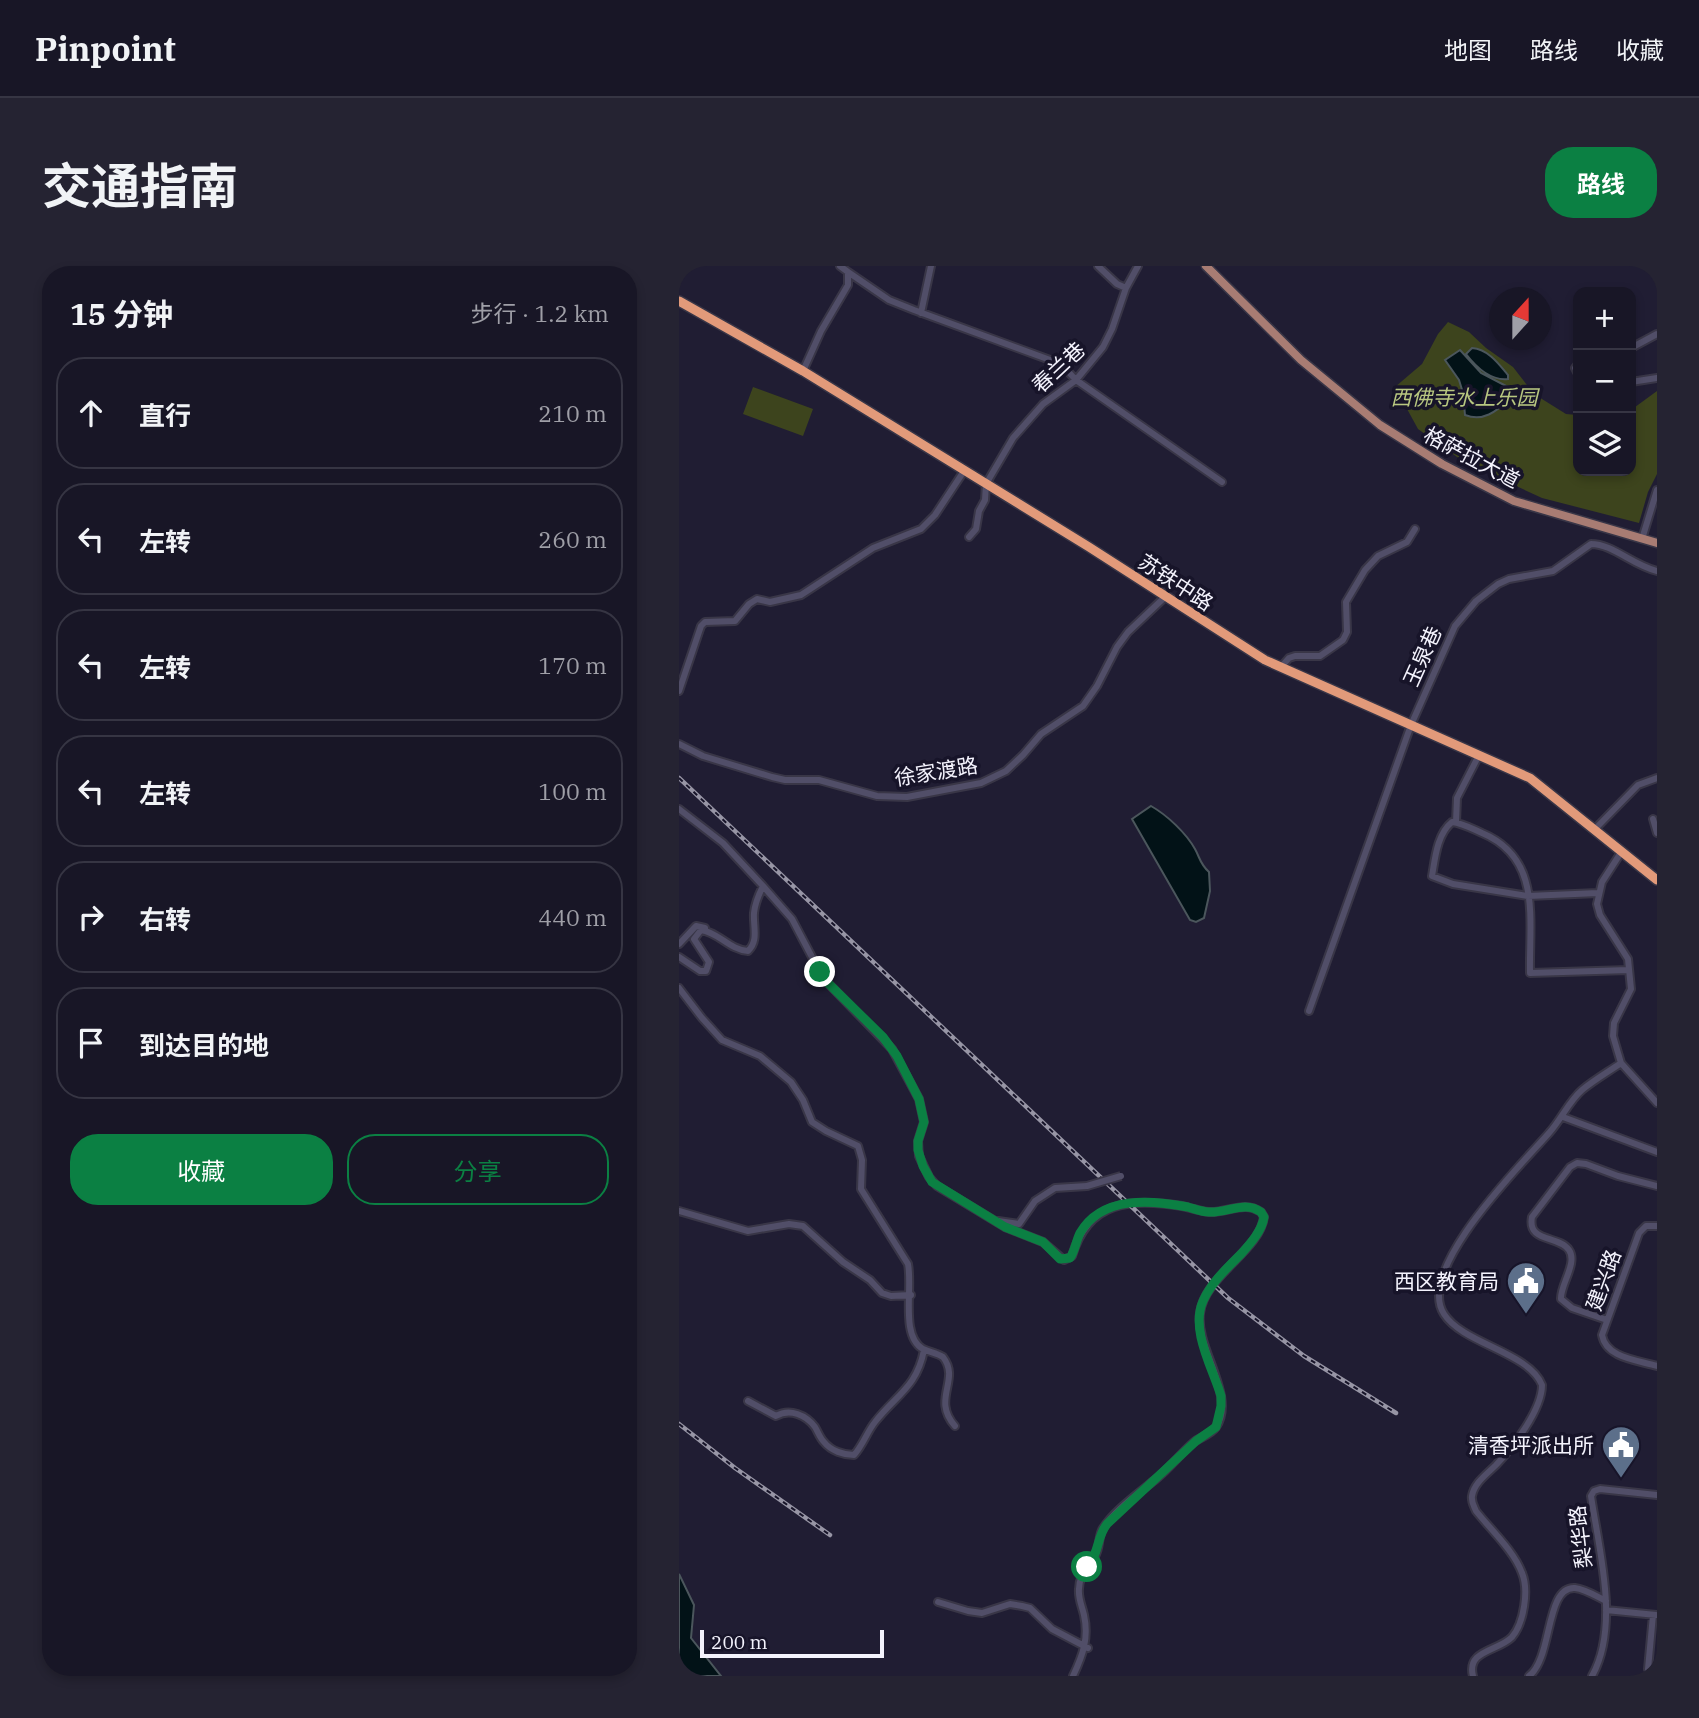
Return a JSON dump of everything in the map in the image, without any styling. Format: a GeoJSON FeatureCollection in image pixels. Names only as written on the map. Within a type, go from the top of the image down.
{"type":"FeatureCollection","features":[{"type":"Feature","properties":{"kind":"highway","name":"苏铁中路"},"geometry":{"type":"LineString","coordinates":[[679,301],[803,371],[1265,660],[1530,778],[1596,828],[1657,880]]}},
{"type":"Feature","properties":{"kind":"main road","name":"格萨拉大道"},"geometry":{"type":"LineString","coordinates":[[1206,266],[1301,360],[1380,425],[1433,458],[1514,501],[1657,543]]}},
{"type":"Feature","properties":{"kind":"street"},"geometry":{"type":"LineString","coordinates":[[840,266],[890,300],[1061,364],[1076,380],[1222,482]]}},
{"type":"Feature","properties":{"kind":"street"},"geometry":{"type":"LineString","coordinates":[[921,313],[931,266]]}},
{"type":"Feature","properties":{"kind":"street"},"geometry":{"type":"LineString","coordinates":[[1098,266],[1117,284],[1126,288]]}},
{"type":"Feature","properties":{"kind":"street","name":"春兰巷"},"geometry":{"type":"LineString","coordinates":[[969,537],[976,529],[979,511],[985,500],[986,484],[1013,438],[1043,404],[1076,380],[1103,347],[1126,288],[1138,266]]}},
{"type":"Feature","properties":{"kind":"street"},"geometry":{"type":"LineString","coordinates":[[803,371],[821,331],[848,285],[848,272]]}},
{"type":"Feature","properties":{"kind":"street"},"geometry":{"type":"LineString","coordinates":[[1636,345],[1657,334]]}},
{"type":"Feature","properties":{"kind":"street"},"geometry":{"type":"LineString","coordinates":[[1636,381],[1657,378]]}},
{"type":"Feature","properties":{"kind":"street"},"geometry":{"type":"LineString","coordinates":[[679,691],[701,626],[705,622],[735,621],[749,604],[757,599],[770,602],[801,595],[865,552],[921,529],[935,515],[964,471]]}},
{"type":"Feature","properties":{"kind":"street"},"geometry":{"type":"LineString","coordinates":[[1642,539],[1657,490]]}},
{"type":"Feature","properties":{"kind":"street"},"geometry":{"type":"LineString","coordinates":[[1281,667],[1289,658],[1295,656],[1320,656],[1343,640],[1347,632],[1346,602],[1365,570],[1378,556],[1407,542],[1415,529]]}},
{"type":"Feature","properties":{"kind":"street","name":"玉泉巷"},"geometry":{"type":"LineString","coordinates":[[1411,725],[1455,626],[1476,601],[1498,584],[1509,579],[1553,571],[1591,544],[1607,546],[1642,567],[1657,571]]}},
{"type":"Feature","properties":{"kind":"street","name":"徐家渡路"},"geometry":{"type":"LineString","coordinates":[[679,744],[703,756],[772,777],[785,780],[819,780],[877,796],[907,797],[981,783],[1006,771],[1041,734],[1083,706],[1128,632],[1166,596]]}},
{"type":"Feature","properties":{"kind":"street"},"geometry":{"type":"LineString","coordinates":[[1309,1011],[1411,725]]}},
{"type":"Feature","properties":{"kind":"street"},"geometry":{"type":"LineString","coordinates":[[1456,822],[1457,798],[1479,755]]}},
{"type":"Feature","properties":{"kind":"street"},"geometry":{"type":"LineString","coordinates":[[1596,828],[1638,785],[1657,778]]}},
{"type":"Feature","properties":{"kind":"street"},"geometry":{"type":"LineString","coordinates":[[679,809],[723,843],[763,886],[792,919],[823,978],[883,1037],[897,1056],[919,1099],[924,1122],[918,1150],[929,1177],[937,1186],[1016,1233],[1043,1242],[1064,1260],[1072,1256],[1080,1233],[1093,1219],[1120,1204],[1154,1203],[1208,1212],[1248,1206],[1261,1212],[1264,1217],[1260,1230],[1219,1277],[1203,1299],[1200,1308],[1200,1329],[1221,1396],[1219,1421],[1212,1431],[1196,1441],[1158,1478],[1147,1485],[1103,1529],[1096,1555],[1083,1573],[1079,1587],[1088,1648],[1073,1676]]}},
{"type":"Feature","properties":{"kind":"street"},"geometry":{"type":"LineString","coordinates":[[1653,819],[1657,833]]}},
{"type":"Feature","properties":{"kind":"street"},"geometry":{"type":"LineString","coordinates":[[1598,893],[1528,896],[1453,884],[1432,876],[1435,857],[1444,830],[1452,822],[1456,822],[1496,839],[1508,847],[1517,858],[1524,872],[1528,896],[1529,973],[1629,970]]}},
{"type":"Feature","properties":{"kind":"street"},"geometry":{"type":"LineString","coordinates":[[1622,852],[1608,871],[1598,893],[1600,915],[1628,959],[1630,989],[1614,1024],[1613,1036],[1621,1063],[1657,1103]]}},
{"type":"Feature","properties":{"kind":"street"},"geometry":{"type":"LineString","coordinates":[[679,944],[696,926],[740,950],[751,949],[754,940],[754,913],[763,886]]}},
{"type":"Feature","properties":{"kind":"street"},"geometry":{"type":"LineString","coordinates":[[679,957],[700,971],[706,971],[709,962],[694,939],[701,930],[709,931]]}},
{"type":"Feature","properties":{"kind":"street"},"geometry":{"type":"LineString","coordinates":[[679,988],[722,1040],[760,1056],[791,1082],[803,1100],[812,1122],[858,1146],[862,1160],[862,1189],[908,1264],[911,1277],[908,1314],[911,1336],[924,1350],[937,1353],[948,1363],[950,1376],[945,1412],[955,1426]]}},
{"type":"Feature","properties":{"kind":"street"},"geometry":{"type":"LineString","coordinates":[[1473,1676],[1473,1665],[1477,1658],[1504,1643],[1517,1629],[1525,1582],[1518,1563],[1476,1511],[1472,1496],[1475,1488],[1533,1415],[1539,1404],[1542,1385],[1534,1372],[1454,1325],[1440,1308],[1440,1289],[1450,1259],[1467,1229],[1563,1116],[1579,1092],[1621,1063]]}},
{"type":"Feature","properties":{"kind":"street"},"geometry":{"type":"LineString","coordinates":[[1563,1116],[1657,1152]]}},
{"type":"Feature","properties":{"kind":"street"},"geometry":{"type":"LineString","coordinates":[[1607,1320],[1573,1308],[1561,1298],[1572,1255],[1563,1244],[1534,1232],[1530,1225],[1532,1217],[1570,1167],[1577,1163],[1657,1186]]}},
{"type":"Feature","properties":{"kind":"street"},"geometry":{"type":"LineString","coordinates":[[990,1218],[1019,1224],[1035,1201],[1055,1188],[1087,1186],[1123,1173]]}},
{"type":"Feature","properties":{"kind":"street"},"geometry":{"type":"LineString","coordinates":[[679,1212],[748,1231],[789,1224],[803,1226],[843,1262],[870,1280],[882,1293],[891,1296],[911,1295]]}},
{"type":"Feature","properties":{"kind":"street","name":"建兴路"},"geometry":{"type":"LineString","coordinates":[[1657,1226],[1646,1226],[1639,1233],[1602,1335],[1604,1344],[1610,1351],[1657,1366]]}},
{"type":"Feature","properties":{"kind":"street"},"geometry":{"type":"LineString","coordinates":[[748,1401],[776,1416],[787,1411],[795,1413],[814,1426],[828,1447],[843,1454],[854,1455],[874,1424],[900,1398],[915,1377],[924,1350]]}},
{"type":"Feature","properties":{"kind":"street","name":"梨华路"},"geometry":{"type":"LineString","coordinates":[[1606,1601],[1591,1496],[1594,1491],[1600,1489],[1657,1495]]}},
{"type":"Feature","properties":{"kind":"street"},"geometry":{"type":"LineString","coordinates":[[1529,1676],[1540,1664],[1544,1654],[1555,1602],[1566,1589],[1574,1588],[1606,1601],[1602,1654],[1592,1676]]}},
{"type":"Feature","properties":{"kind":"street"},"geometry":{"type":"LineString","coordinates":[[938,1602],[968,1611],[982,1612],[1010,1604],[1030,1608],[1052,1629],[1088,1648]]}},
{"type":"Feature","properties":{"kind":"street"},"geometry":{"type":"LineString","coordinates":[[1606,1610],[1655,1615],[1647,1669]]}},
{"type":"Feature","properties":{"kind":"green space","name":"西佛寺水上乐园"},"geometry":{"type":"Polygon","coordinates":[[[1448,322],[1469,332],[1513,367],[1534,394],[1566,414],[1573,415],[1573,476],[1636,476],[1636,406],[1657,391],[1657,474],[1648,492],[1639,523],[1542,498],[1464,462],[1418,429],[1395,387],[1422,364],[1438,334],[1448,322]]]}},
{"type":"Feature","properties":{"kind":"green space"},"geometry":{"type":"Polygon","coordinates":[[[753,387],[813,409],[803,436],[743,414],[753,387]]]}},
{"type":"Feature","properties":{"kind":"shaded area"},"geometry":{"type":"Polygon","coordinates":[[[1472,348],[1493,358],[1508,375],[1508,379],[1495,378],[1479,368],[1466,354],[1472,348]]]}},
{"type":"Feature","properties":{"kind":"shaded area"},"geometry":{"type":"Polygon","coordinates":[[[1460,350],[1481,373],[1508,387],[1509,399],[1489,414],[1478,417],[1465,415],[1459,380],[1445,360],[1460,350]]]}},
{"type":"Feature","properties":{"kind":"shaded area"},"geometry":{"type":"Polygon","coordinates":[[[1151,806],[1181,831],[1209,872],[1210,891],[1204,918],[1196,922],[1190,920],[1132,819],[1151,806]]]}},
{"type":"Feature","properties":{"kind":"shaded area"},"geometry":{"type":"Polygon","coordinates":[[[679,1574],[694,1605],[691,1638],[721,1676],[679,1676],[679,1574]]]}},
{"type":"Feature","properties":{"kind":"railway"},"geometry":{"type":"LineString","coordinates":[[679,778],[1228,1298],[1304,1356],[1396,1413]]}},
{"type":"Feature","properties":{"kind":"railway"},"geometry":{"type":"LineString","coordinates":[[679,1424],[735,1468],[830,1535]]}},
{"type":"Feature","properties":{"kind":"place","name":"西区教育局"},"geometry":{"type":"Point","coordinates":[1526,1315]}},
{"type":"Feature","properties":{"kind":"place","name":"清香坪派出所"},"geometry":{"type":"Point","coordinates":[1621,1479]}},
{"type":"Feature","properties":{"kind":"route"},"geometry":{"type":"LineString","coordinates":[[820,972],[883,1037],[897,1056],[919,1099],[924,1122],[918,1150],[932,1182],[1016,1233],[1043,1242],[1060,1259],[1067,1260],[1072,1256],[1080,1233],[1093,1219],[1112,1206],[1120,1204],[1154,1203],[1208,1212],[1248,1206],[1261,1212],[1264,1217],[1260,1230],[1219,1277],[1203,1299],[1200,1308],[1200,1329],[1221,1396],[1216,1427],[1196,1441],[1107,1524],[1100,1536],[1096,1555],[1087,1567]]}}]}
